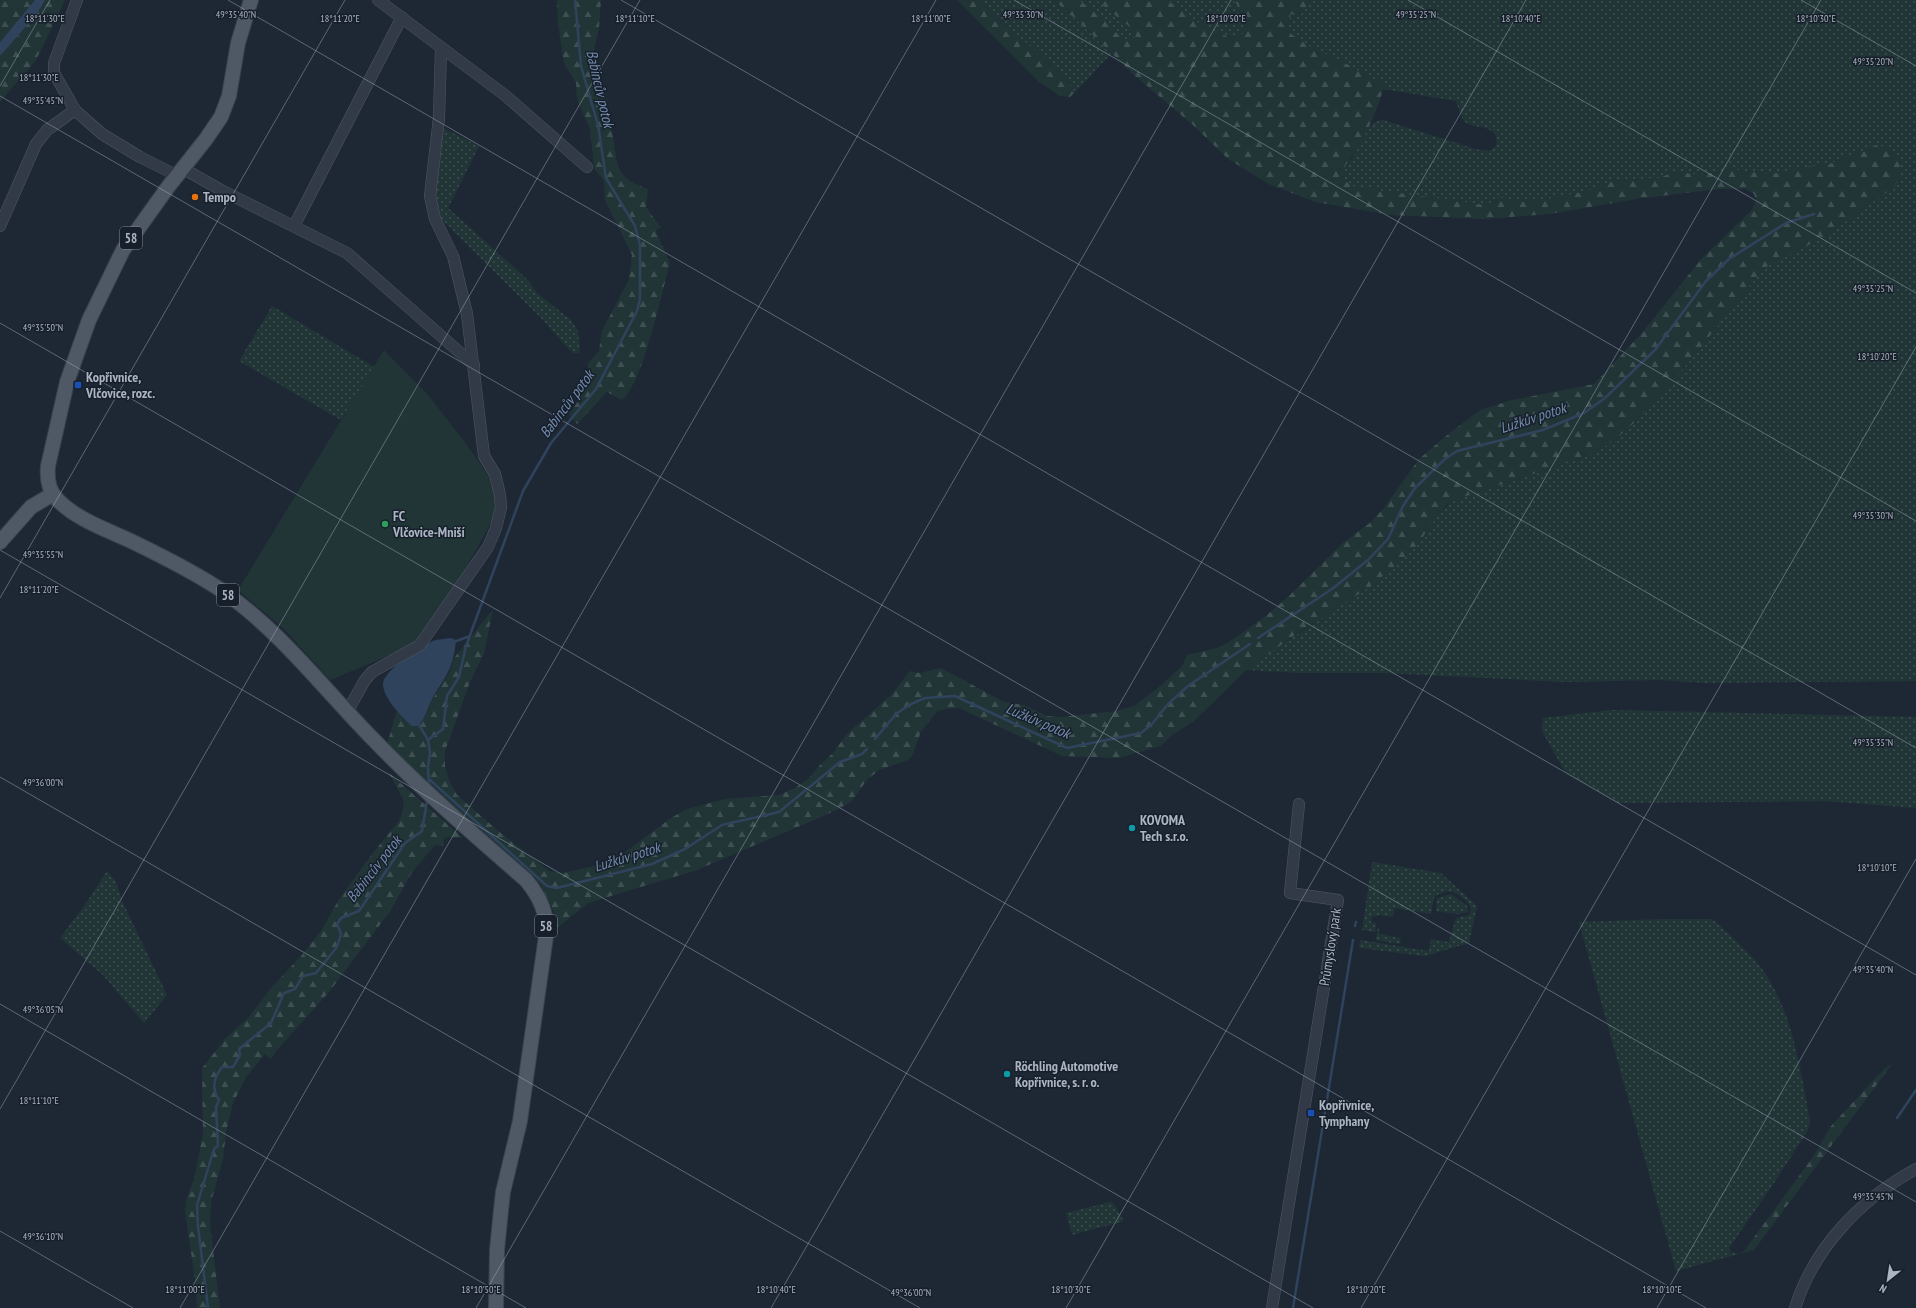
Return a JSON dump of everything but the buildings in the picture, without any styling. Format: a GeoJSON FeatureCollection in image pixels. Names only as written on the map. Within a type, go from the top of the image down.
{"type":"FeatureCollection","features":[{"type":"Feature","properties":{"kind":"main road","name":"58"},"geometry":{"type":"LineString","coordinates":[[251,0],[240,37],[226,106],[214,127],[179,171],[123,250],[86,327],[67,382],[48,466],[48,480],[53,494],[71,511],[160,555],[211,583],[258,617],[288,646],[347,712],[398,765],[526,880],[536,893],[544,910],[547,931],[541,982],[520,1121],[500,1210],[497,1250],[496,1308]]}},
{"type":"Feature","properties":{"kind":"main road"},"geometry":{"type":"LineString","coordinates":[[0,542],[31,507],[53,494]]}},
{"type":"Feature","properties":{"kind":"street"},"geometry":{"type":"LineString","coordinates":[[77,0],[54,67],[58,80],[75,110],[102,134],[140,157],[179,171],[347,253],[474,365]]}},
{"type":"Feature","properties":{"kind":"street"},"geometry":{"type":"LineString","coordinates":[[378,0],[402,17],[441,49],[506,96],[587,167]]}},
{"type":"Feature","properties":{"kind":"street"},"geometry":{"type":"LineString","coordinates":[[294,226],[402,17]]}},
{"type":"Feature","properties":{"kind":"street"},"geometry":{"type":"LineString","coordinates":[[347,712],[365,680],[372,672],[420,645],[488,547],[501,507],[495,474],[484,456],[467,314],[456,266],[449,246],[432,211],[430,196],[439,118],[441,49]]}},
{"type":"Feature","properties":{"kind":"street"},"geometry":{"type":"LineString","coordinates":[[0,226],[36,144],[47,130],[75,110]]}},
{"type":"Feature","properties":{"kind":"street","name":"Průmyslový park"},"geometry":{"type":"LineString","coordinates":[[1272,1308],[1338,900],[1290,893],[1299,804]]}},
{"type":"Feature","properties":{"kind":"street"},"geometry":{"type":"LineString","coordinates":[[1306,1050],[1312,1060]]}},
{"type":"Feature","properties":{"kind":"street"},"geometry":{"type":"LineString","coordinates":[[1795,1308],[1812,1269],[1828,1244],[1846,1221],[1869,1199],[1894,1180],[1916,1168]]}},
{"type":"Feature","properties":{"kind":"green space"},"geometry":{"type":"Polygon","coordinates":[[[0,0],[35,0],[0,42],[0,0]]]}},
{"type":"Feature","properties":{"kind":"green space"},"geometry":{"type":"Polygon","coordinates":[[[45,0],[65,0],[36,60],[0,102],[0,56],[37,14],[45,0]]]}},
{"type":"Feature","properties":{"kind":"green space"},"geometry":{"type":"Polygon","coordinates":[[[557,0],[601,0],[594,59],[607,99],[617,163],[619,169],[625,177],[648,189],[646,207],[661,228],[657,229],[656,232],[670,263],[644,358],[637,377],[629,391],[622,400],[607,392],[577,424],[569,415],[588,386],[588,363],[599,351],[602,331],[629,279],[632,255],[605,200],[604,181],[594,168],[590,129],[577,99],[576,83],[564,63],[558,24],[557,0]]]}},
{"type":"Feature","properties":{"kind":"green space"},"geometry":{"type":"Polygon","coordinates":[[[957,0],[978,0],[1059,72],[1075,92],[1070,97],[1060,96],[1038,81],[957,0]]]}},
{"type":"Feature","properties":{"kind":"green space"},"geometry":{"type":"Polygon","coordinates":[[[978,0],[1054,0],[1111,54],[1075,92],[1059,72],[978,0]]]}},
{"type":"Feature","properties":{"kind":"green space"},"geometry":{"type":"Polygon","coordinates":[[[1054,0],[1079,0],[1102,18],[1115,32],[1129,41],[1135,37],[1136,34],[1097,0],[1167,0],[1197,22],[1228,37],[1240,36],[1251,21],[1233,0],[1310,0],[1301,13],[1295,15],[1291,14],[1286,29],[1313,48],[1378,81],[1385,83],[1378,106],[1368,129],[1342,170],[1343,180],[1355,187],[1485,205],[1501,198],[1517,202],[1556,198],[1594,189],[1613,181],[1660,178],[1673,172],[1694,174],[1713,173],[1730,169],[1768,174],[1780,173],[1804,167],[1827,165],[1877,145],[1887,148],[1897,156],[1901,166],[1901,176],[1893,188],[1824,237],[1764,268],[1689,362],[1636,421],[1617,438],[1600,450],[1576,460],[1457,499],[1446,505],[1416,546],[1406,557],[1368,588],[1298,633],[1246,670],[1194,721],[1172,735],[1160,746],[1119,758],[1062,756],[959,708],[938,711],[921,731],[913,754],[908,760],[879,770],[867,780],[851,802],[828,814],[697,870],[588,903],[557,928],[555,914],[540,884],[416,773],[387,744],[397,711],[412,725],[422,723],[431,702],[449,673],[454,658],[493,609],[484,653],[470,682],[445,751],[445,766],[449,780],[457,795],[497,830],[549,871],[564,873],[612,862],[671,818],[687,809],[725,799],[779,795],[795,788],[808,779],[833,753],[847,734],[892,694],[910,671],[919,673],[939,668],[943,669],[1004,702],[1024,705],[1047,716],[1061,717],[1116,711],[1134,706],[1159,687],[1182,666],[1187,655],[1217,648],[1229,642],[1267,615],[1290,595],[1344,542],[1371,522],[1383,509],[1419,459],[1480,410],[1512,400],[1594,384],[1642,333],[1703,257],[1751,211],[1756,201],[1754,194],[1746,189],[1719,189],[1636,199],[1550,214],[1485,219],[1391,215],[1315,202],[1269,184],[1228,159],[1193,125],[1134,75],[1054,0]]]}},
{"type":"Feature","properties":{"kind":"green space"},"geometry":{"type":"Polygon","coordinates":[[[1079,0],[1097,0],[1132,29],[1136,34],[1135,37],[1129,41],[1115,32],[1079,0]]]}},
{"type":"Feature","properties":{"kind":"green space"},"geometry":{"type":"Polygon","coordinates":[[[1168,0],[1233,0],[1251,21],[1245,32],[1239,36],[1232,37],[1222,35],[1191,18],[1168,0]]]}},
{"type":"Feature","properties":{"kind":"green space"},"geometry":{"type":"Polygon","coordinates":[[[1310,0],[1916,0],[1916,681],[1708,683],[1658,680],[1566,682],[1386,673],[1300,673],[1246,670],[1386,573],[1419,543],[1442,511],[1457,499],[1576,460],[1600,450],[1617,438],[1636,421],[1689,362],[1764,268],[1893,188],[1901,176],[1901,166],[1897,156],[1887,148],[1877,145],[1827,165],[1804,167],[1780,173],[1768,174],[1730,169],[1713,173],[1694,174],[1673,172],[1660,178],[1613,181],[1594,189],[1556,198],[1517,202],[1501,198],[1485,205],[1354,187],[1343,180],[1342,170],[1354,155],[1368,128],[1377,121],[1383,120],[1476,149],[1489,151],[1496,146],[1497,139],[1491,130],[1465,122],[1456,101],[1383,89],[1385,83],[1368,76],[1299,40],[1286,29],[1291,14],[1301,14],[1310,0]]]}},
{"type":"Feature","properties":{"kind":"green space"},"geometry":{"type":"Polygon","coordinates":[[[441,127],[479,146],[448,208],[528,280],[537,293],[571,320],[578,331],[580,351],[578,353],[574,353],[569,349],[542,319],[440,218],[434,203],[441,127]]]}},
{"type":"Feature","properties":{"kind":"green space"},"geometry":{"type":"Polygon","coordinates":[[[272,306],[374,367],[341,420],[239,361],[272,306]]]}},
{"type":"Feature","properties":{"kind":"green space","name":"FC Vlčovice-Mniší"},"geometry":{"type":"Polygon","coordinates":[[[384,350],[428,395],[489,476],[495,494],[497,512],[451,595],[419,643],[330,680],[284,629],[238,590],[384,350]]]}},
{"type":"Feature","properties":{"kind":"green space"},"geometry":{"type":"Polygon","coordinates":[[[1612,710],[1916,717],[1916,808],[1826,801],[1618,803],[1565,772],[1542,731],[1543,718],[1612,710]]]}},
{"type":"Feature","properties":{"kind":"green space"},"geometry":{"type":"Polygon","coordinates":[[[389,773],[463,838],[444,838],[443,846],[435,845],[412,872],[391,910],[329,992],[276,1051],[271,1059],[265,1054],[246,1077],[233,1103],[226,1132],[223,1159],[211,1202],[210,1225],[220,1308],[197,1308],[196,1287],[185,1211],[186,1200],[194,1179],[203,1134],[202,1068],[226,1038],[249,1017],[272,987],[302,955],[321,931],[338,901],[369,858],[399,821],[404,807],[403,799],[389,773]]]}},
{"type":"Feature","properties":{"kind":"green space"},"geometry":{"type":"Polygon","coordinates":[[[1372,862],[1441,873],[1477,906],[1469,943],[1425,956],[1359,948],[1360,940],[1429,951],[1431,939],[1449,942],[1456,918],[1469,915],[1471,910],[1469,904],[1460,896],[1453,892],[1446,892],[1434,897],[1431,914],[1394,908],[1393,917],[1378,915],[1377,917],[1372,916],[1371,922],[1376,923],[1375,932],[1362,930],[1372,862]]]}},
{"type":"Feature","properties":{"kind":"green space"},"geometry":{"type":"Polygon","coordinates":[[[107,871],[116,882],[123,903],[167,995],[144,1023],[103,975],[60,938],[85,905],[107,871]]]}},
{"type":"Feature","properties":{"kind":"green space"},"geometry":{"type":"Polygon","coordinates":[[[1451,894],[1467,906],[1468,912],[1456,914],[1436,911],[1437,898],[1451,894]]]}},
{"type":"Feature","properties":{"kind":"green space"},"geometry":{"type":"Polygon","coordinates":[[[1710,919],[1715,921],[1762,969],[1773,986],[1788,1022],[1799,1061],[1810,1120],[1808,1130],[1774,1183],[1729,1248],[1730,1252],[1739,1254],[1676,1271],[1579,922],[1710,919]]]}},
{"type":"Feature","properties":{"kind":"green space"},"geometry":{"type":"Polygon","coordinates":[[[1378,928],[1379,934],[1401,938],[1399,944],[1376,940],[1378,928]]]}},
{"type":"Feature","properties":{"kind":"green space"},"geometry":{"type":"Polygon","coordinates":[[[1892,1064],[1754,1250],[1739,1254],[1744,1251],[1813,1157],[1831,1126],[1884,1069],[1892,1064]]]}},
{"type":"Feature","properties":{"kind":"green space"},"geometry":{"type":"Polygon","coordinates":[[[1110,1202],[1114,1204],[1124,1221],[1072,1235],[1066,1213],[1110,1202]]]}},
{"type":"Feature","properties":{"kind":"water"},"geometry":{"type":"Polygon","coordinates":[[[35,0],[45,0],[37,14],[0,56],[0,42],[35,0]]]}},
{"type":"Feature","properties":{"kind":"water"},"geometry":{"type":"Polygon","coordinates":[[[451,638],[456,640],[453,659],[448,673],[431,701],[422,721],[418,726],[412,726],[390,702],[384,690],[384,679],[403,660],[420,648],[433,641],[451,638]]]}},
{"type":"Feature","properties":{"kind":"waterway","name":"Babincův potok"},"geometry":{"type":"LineString","coordinates":[[429,786],[428,767],[430,752],[428,740],[443,729],[447,696],[459,677],[466,646],[523,491],[551,443],[596,389],[637,311],[640,299],[640,245],[635,226],[606,178],[598,125],[581,66],[575,0]]}},
{"type":"Feature","properties":{"kind":"waterway","name":"Lužkův potok"},"geometry":{"type":"LineString","coordinates":[[1258,638],[1332,589],[1368,560],[1388,539],[1403,506],[1415,488],[1445,459],[1457,451],[1543,430],[1584,413],[1605,398],[1655,350],[1706,281],[1729,259],[1786,223],[1814,214]]}},
{"type":"Feature","properties":{"kind":"waterway"},"geometry":{"type":"LineString","coordinates":[[454,642],[470,636]]}},
{"type":"Feature","properties":{"kind":"waterway","name":"Lužkův potok"},"geometry":{"type":"LineString","coordinates":[[875,739],[896,714],[909,705],[925,698],[955,696],[1067,748],[1141,733],[1152,724],[1168,704],[1188,686],[1250,644]]}},
{"type":"Feature","properties":{"kind":"waterway"},"geometry":{"type":"LineString","coordinates":[[418,723],[428,740]]}},
{"type":"Feature","properties":{"kind":"waterway","name":"Lužkův potok"},"geometry":{"type":"LineString","coordinates":[[429,779],[547,886],[557,888],[652,864],[685,849],[722,825],[779,812],[840,762],[862,754],[867,749]]}},
{"type":"Feature","properties":{"kind":"waterway","name":"Babincův potok"},"geometry":{"type":"LineString","coordinates":[[208,1308],[198,1226],[197,1205],[214,1149],[218,1146],[216,1107],[219,1100],[214,1087],[215,1079],[222,1067],[233,1067],[240,1055],[239,1049],[271,1023],[284,993],[295,989],[303,976],[316,973],[337,947],[341,934],[337,924],[341,918],[359,911],[405,843],[422,831],[427,801]]}},
{"type":"Feature","properties":{"kind":"waterway"},"geometry":{"type":"LineString","coordinates":[[1355,926],[1356,922]]}},
{"type":"Feature","properties":{"kind":"waterway"},"geometry":{"type":"LineString","coordinates":[[1293,1308],[1353,940]]}},
{"type":"Feature","properties":{"kind":"waterway"},"geometry":{"type":"LineString","coordinates":[[1897,1118],[1916,1090]]}},
{"type":"Feature","properties":{"kind":"place","name":"Tempo"},"geometry":{"type":"Point","coordinates":[195,197]}},
{"type":"Feature","properties":{"kind":"place","name":"Kopřivnice, Vlčovice, rozc."},"geometry":{"type":"Point","coordinates":[78,385]}},
{"type":"Feature","properties":{"kind":"place","name":"FC Vlčovice-Mniší"},"geometry":{"type":"Point","coordinates":[385,524]}},
{"type":"Feature","properties":{"kind":"place","name":"KOVOMA Tech s.r.o."},"geometry":{"type":"Point","coordinates":[1132,828]}},
{"type":"Feature","properties":{"kind":"place","name":"Röchling Automotive Kopřivnice, s. r. o."},"geometry":{"type":"Point","coordinates":[1007,1074]}},
{"type":"Feature","properties":{"kind":"place","name":"Kopřivnice, Tymphany"},"geometry":{"type":"Point","coordinates":[1311,1113]}}]}
